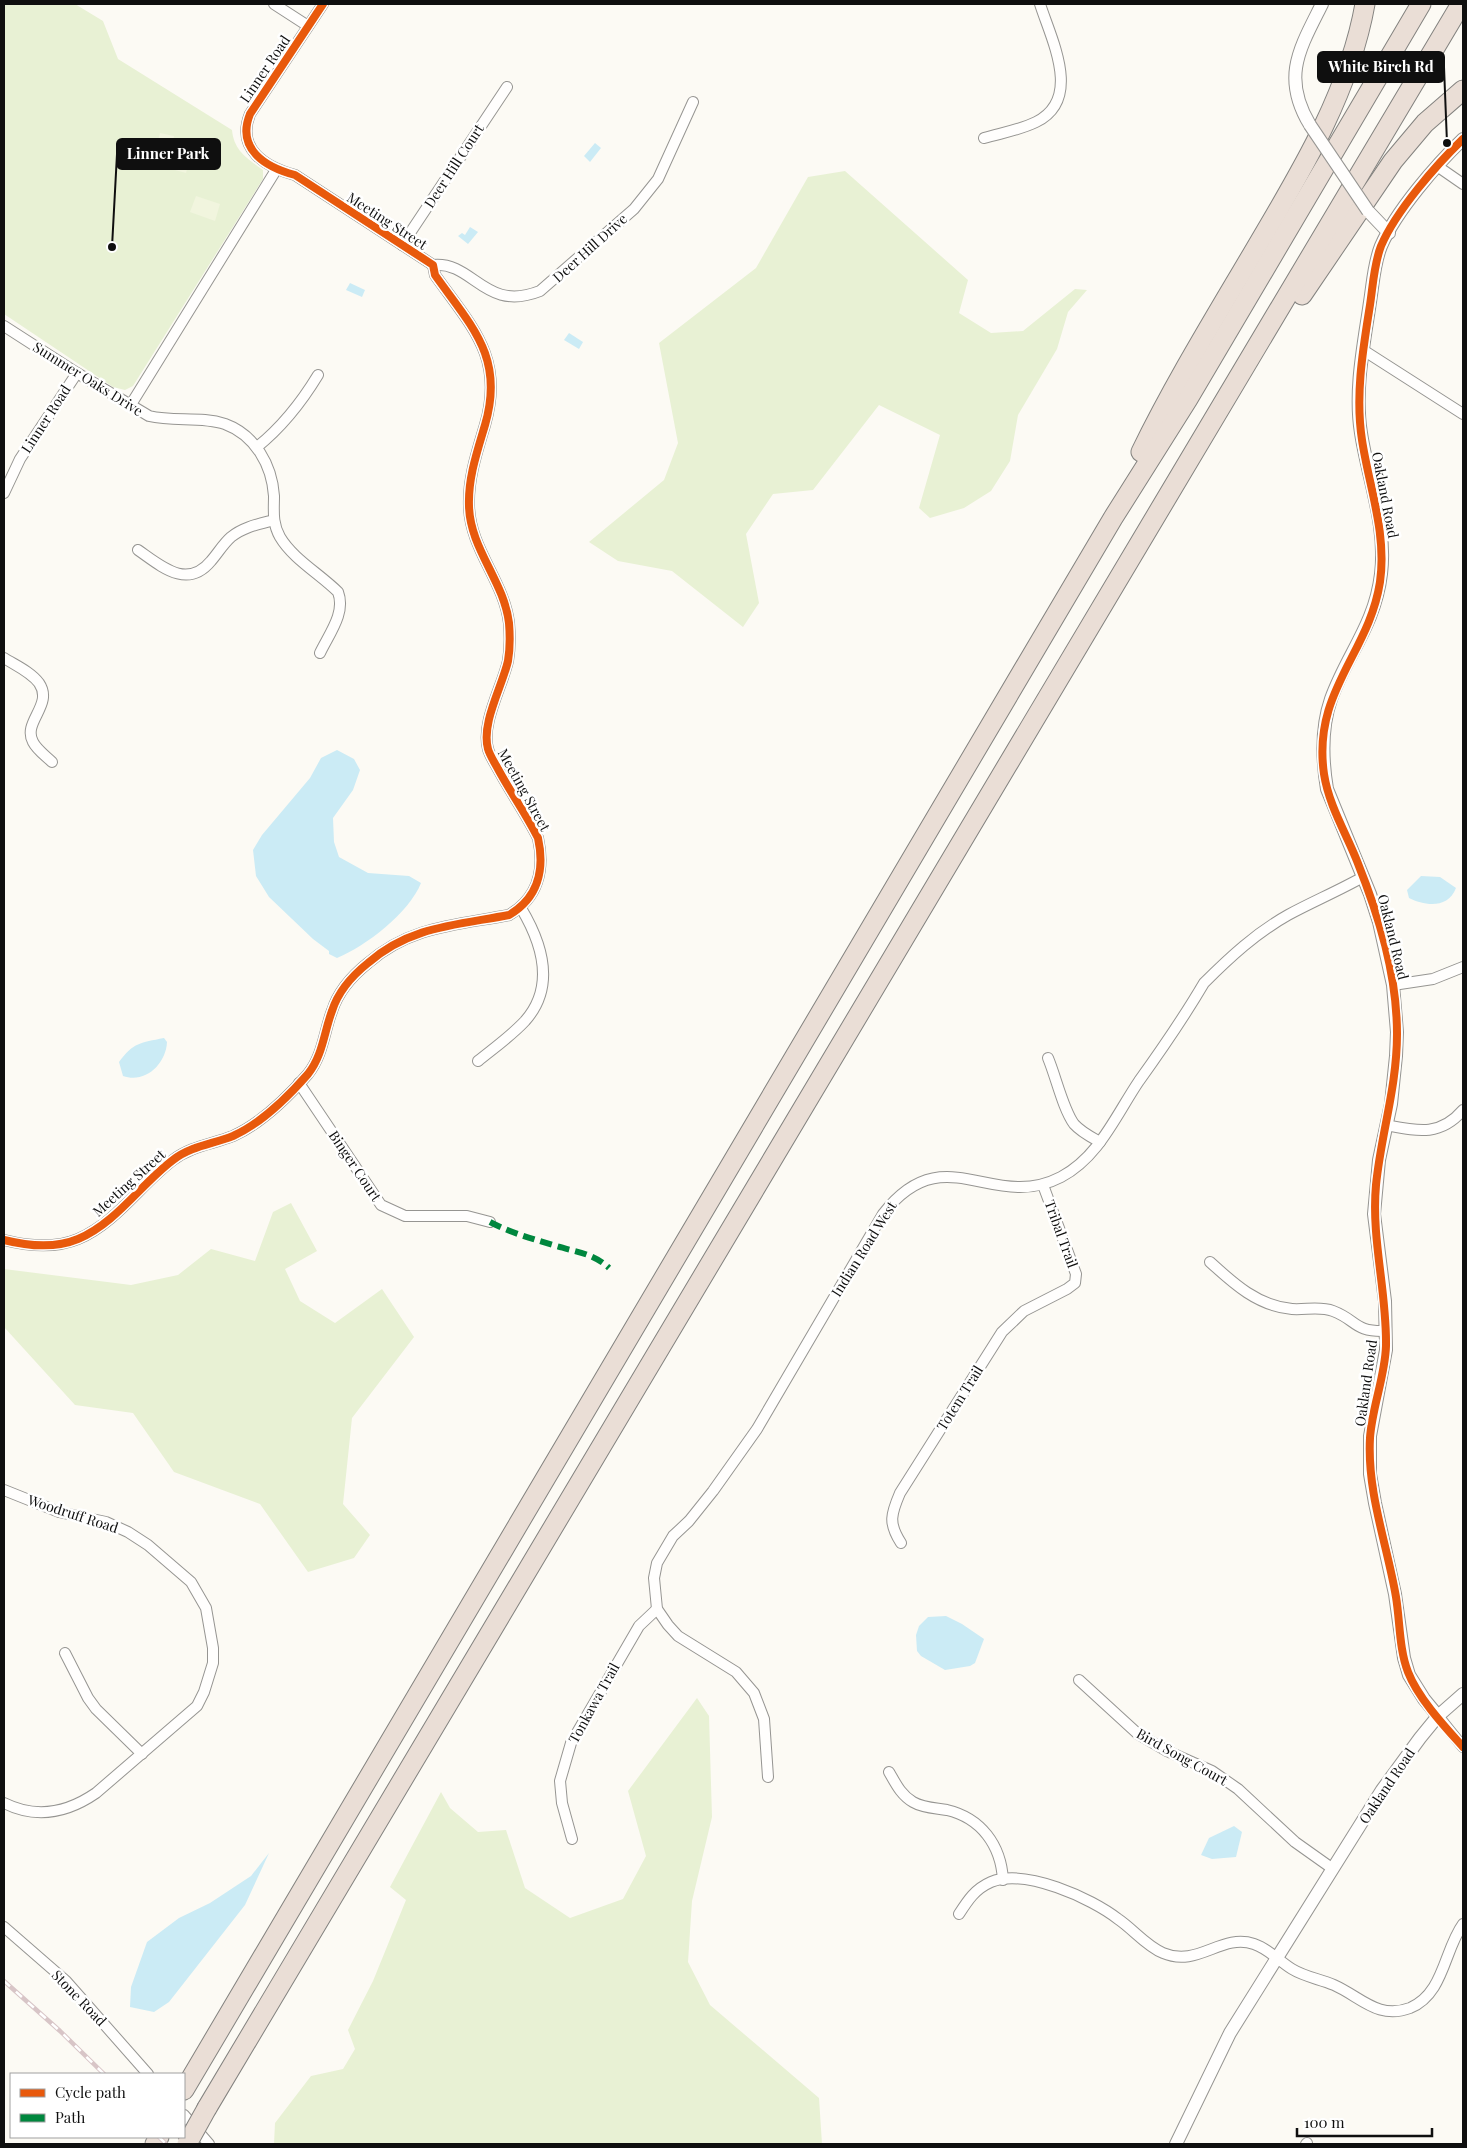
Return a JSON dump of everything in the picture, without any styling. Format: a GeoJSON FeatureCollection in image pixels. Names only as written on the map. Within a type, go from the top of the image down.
{"type":"FeatureCollection","features":[{"type":"Feature","properties":{"kind":"highway"},"geometry":{"type":"LineString","coordinates":[[1113,518],[1142,451],[1210,326],[1294,183],[1330,111],[1352,59],[1365,4]]}},
{"type":"Feature","properties":{"kind":"highway"},"geometry":{"type":"LineString","coordinates":[[185,2087],[1113,518],[1188,399],[1420,4]]}},
{"type":"Feature","properties":{"kind":"highway"},"geometry":{"type":"LineString","coordinates":[[187,2144],[768,1164],[1461,4]]}},
{"type":"Feature","properties":{"kind":"highway"},"geometry":{"type":"LineString","coordinates":[[1225,401],[1335,248],[1393,161],[1425,123],[1463,90]]}},
{"type":"Feature","properties":{"kind":"street"},"geometry":{"type":"LineString","coordinates":[[274,4],[308,26]]}},
{"type":"Feature","properties":{"kind":"street","name":"Linner Road"},"geometry":{"type":"LineString","coordinates":[[276,170],[254,152],[246,140],[246,125],[250,114],[323,4]]}},
{"type":"Feature","properties":{"kind":"street"},"geometry":{"type":"LineString","coordinates":[[984,138],[1038,121],[1048,114],[1056,103],[1061,91],[1062,78],[1060,66],[1040,4]]}},
{"type":"Feature","properties":{"kind":"street"},"geometry":{"type":"LineString","coordinates":[[1322,4],[1303,42],[1295,68],[1297,98],[1310,125],[1368,211],[1389,233]]}},
{"type":"Feature","properties":{"kind":"street","name":"Deer Hill Court"},"geometry":{"type":"LineString","coordinates":[[402,246],[506,87]]}},
{"type":"Feature","properties":{"kind":"street","name":"Deer Hill Drive"},"geometry":{"type":"LineString","coordinates":[[433,266],[443,264],[500,295],[514,298],[540,291],[634,209],[647,194],[658,179],[693,102]]}},
{"type":"Feature","properties":{"kind":"street","name":"Oakland Road"},"geometry":{"type":"LineString","coordinates":[[1176,2144],[1230,2033],[1382,1790],[1438,1716],[1424,1699],[1409,1675],[1404,1658],[1395,1594],[1370,1474],[1370,1436],[1383,1366],[1385,1331],[1385,1302],[1374,1214],[1379,1160],[1396,1056],[1397,1032],[1394,985],[1379,922],[1363,877],[1331,801],[1324,771],[1323,744],[1325,720],[1331,700],[1370,618],[1378,596],[1381,574],[1383,553],[1380,530],[1358,419],[1359,388],[1377,263],[1381,246],[1411,198],[1463,138]]}},
{"type":"Feature","properties":{"kind":"street"},"geometry":{"type":"LineString","coordinates":[[1437,166],[1463,184]]}},
{"type":"Feature","properties":{"kind":"street"},"geometry":{"type":"LineString","coordinates":[[130,406],[276,170]]}},
{"type":"Feature","properties":{"kind":"street","name":"Meeting Street"},"geometry":{"type":"LineString","coordinates":[[4,1240],[38,1246],[58,1245],[78,1240],[111,1218],[175,1158],[191,1149],[232,1136],[250,1127],[267,1115],[310,1072],[323,1044],[338,996],[368,962],[404,938],[424,931],[508,915],[521,908],[536,886],[541,854],[538,838],[488,749],[487,732],[508,660],[509,623],[505,604],[471,528],[469,508],[468,488],[488,414],[491,378],[488,360],[482,343],[435,275],[433,266],[295,175],[276,170]]}},
{"type":"Feature","properties":{"kind":"street","name":"Summer Oaks Drive"},"geometry":{"type":"LineString","coordinates":[[4,326],[130,406],[149,416],[161,419],[225,424],[242,434],[257,447],[267,463],[272,480],[274,520],[278,535],[285,545],[332,585],[341,599],[338,617],[320,653]]}},
{"type":"Feature","properties":{"kind":"street"},"geometry":{"type":"LineString","coordinates":[[1364,350],[1463,414]]}},
{"type":"Feature","properties":{"kind":"street","name":"Linner Road"},"geometry":{"type":"LineString","coordinates":[[4,493],[20,459],[77,373]]}},
{"type":"Feature","properties":{"kind":"street"},"geometry":{"type":"LineString","coordinates":[[257,447],[287,420],[318,375]]}},
{"type":"Feature","properties":{"kind":"street"},"geometry":{"type":"LineString","coordinates":[[138,550],[172,573],[193,574],[203,570],[232,537],[244,529],[274,520]]}},
{"type":"Feature","properties":{"kind":"street"},"geometry":{"type":"LineString","coordinates":[[4,658],[33,677],[40,684],[43,692],[43,702],[30,731],[32,740],[52,762]]}},
{"type":"Feature","properties":{"kind":"street","name":"Indian Road West"},"geometry":{"type":"LineString","coordinates":[[657,1609],[654,1578],[657,1563],[663,1550],[673,1536],[689,1521],[736,1461],[883,1214],[896,1197],[920,1182],[947,1176],[1012,1188],[1043,1185],[1076,1168],[1100,1142],[1204,983],[1220,966],[1240,947],[1287,916],[1363,877]]}},
{"type":"Feature","properties":{"kind":"street"},"geometry":{"type":"LineString","coordinates":[[478,1061],[526,1020],[539,994],[542,980],[542,952],[534,931],[521,908]]}},
{"type":"Feature","properties":{"kind":"street"},"geometry":{"type":"LineString","coordinates":[[1394,985],[1433,979],[1463,967]]}},
{"type":"Feature","properties":{"kind":"street"},"geometry":{"type":"LineString","coordinates":[[1048,1058],[1068,1114],[1075,1125],[1085,1134],[1100,1142]]}},
{"type":"Feature","properties":{"kind":"street","name":"Binger Court"},"geometry":{"type":"LineString","coordinates":[[299,1083],[381,1205],[405,1216],[467,1216],[490,1222]]}},
{"type":"Feature","properties":{"kind":"street"},"geometry":{"type":"LineString","coordinates":[[1386,1125],[1422,1131],[1436,1129],[1449,1124],[1463,1110]]}},
{"type":"Feature","properties":{"kind":"street","name":"Tribal Trail"},"geometry":{"type":"LineString","coordinates":[[1043,1185],[1076,1274],[1075,1283]]}},
{"type":"Feature","properties":{"kind":"street"},"geometry":{"type":"LineString","coordinates":[[1210,1262],[1238,1287],[1262,1301],[1292,1309],[1322,1308],[1332,1310],[1365,1330],[1385,1331]]}},
{"type":"Feature","properties":{"kind":"street","name":"Totem Trail"},"geometry":{"type":"LineString","coordinates":[[901,1543],[894,1532],[892,1519],[900,1493],[1002,1332],[1024,1311],[1075,1283]]}},
{"type":"Feature","properties":{"kind":"street","name":"Woodruff Road"},"geometry":{"type":"LineString","coordinates":[[4,1490],[59,1512],[106,1522],[128,1532],[148,1545],[180,1571],[199,1594],[206,1608],[213,1648],[210,1678],[197,1706],[96,1793],[82,1803],[66,1810],[48,1813],[31,1813],[4,1803]]}},
{"type":"Feature","properties":{"kind":"street"},"geometry":{"type":"LineString","coordinates":[[657,1609],[678,1636],[736,1672],[754,1693],[764,1719],[768,1777]]}},
{"type":"Feature","properties":{"kind":"street","name":"Tonkawa Trail"},"geometry":{"type":"LineString","coordinates":[[572,1838],[562,1803],[560,1781],[571,1743],[639,1626],[657,1609]]}},
{"type":"Feature","properties":{"kind":"street"},"geometry":{"type":"LineString","coordinates":[[65,1653],[88,1698],[96,1709],[142,1754]]}},
{"type":"Feature","properties":{"kind":"street","name":"Bird Song Court"},"geometry":{"type":"LineString","coordinates":[[1079,1680],[1138,1734],[1167,1751],[1212,1771],[1238,1789],[1295,1842],[1333,1869]]}},
{"type":"Feature","properties":{"kind":"street"},"geometry":{"type":"LineString","coordinates":[[1463,1694],[1438,1716],[1463,1747]]}},
{"type":"Feature","properties":{"kind":"street"},"geometry":{"type":"LineString","coordinates":[[889,1772],[900,1792],[915,1804],[959,1814],[984,1830],[1000,1857],[1004,1880]]}},
{"type":"Feature","properties":{"kind":"street"},"geometry":{"type":"LineString","coordinates":[[959,1914],[974,1893],[993,1882],[1020,1880],[1051,1886],[1094,1903],[1120,1920],[1150,1946],[1162,1953],[1174,1957],[1189,1958],[1233,1942],[1254,1944],[1277,1957],[1278,1960],[1302,1975],[1342,1989],[1370,2007],[1383,2011],[1397,2011],[1423,2000],[1439,1978],[1454,1940],[1463,1924]]}},
{"type":"Feature","properties":{"kind":"street","name":"Stone Road"},"geometry":{"type":"LineString","coordinates":[[4,1927],[66,1981],[147,2073]]}},
{"type":"Feature","properties":{"kind":"street"},"geometry":{"type":"LineString","coordinates":[[185,2116],[209,2144]]}},
{"type":"Feature","properties":{"kind":"green space"},"geometry":{"type":"Polygon","coordinates":[[[4,4],[75,4],[103,21],[118,59],[232,130],[238,149],[263,170],[263,179],[133,386],[125,390],[113,387],[4,314],[4,4]]]}},
{"type":"Feature","properties":{"kind":"green space"},"geometry":{"type":"Polygon","coordinates":[[[160,133],[174,136],[166,168],[152,164],[160,133]]]}},
{"type":"Feature","properties":{"kind":"green space"},"geometry":{"type":"Polygon","coordinates":[[[179,138],[194,141],[186,173],[171,169],[179,138]]]}},
{"type":"Feature","properties":{"kind":"green space"},"geometry":{"type":"Polygon","coordinates":[[[845,171],[968,280],[959,313],[991,333],[1023,331],[1075,289],[1087,290],[1068,312],[1057,349],[1018,415],[1010,461],[991,491],[964,508],[930,518],[919,508],[940,435],[879,405],[813,490],[773,494],[746,534],[759,603],[743,627],[672,571],[618,561],[589,542],[664,480],[678,443],[659,343],[756,268],[808,177],[845,171]]]}},
{"type":"Feature","properties":{"kind":"green space"},"geometry":{"type":"Polygon","coordinates":[[[196,196],[220,204],[215,221],[190,212],[196,196]]]}},
{"type":"Feature","properties":{"kind":"green space"},"geometry":{"type":"Polygon","coordinates":[[[291,1203],[317,1251],[285,1269],[300,1301],[335,1323],[382,1289],[414,1337],[352,1418],[343,1504],[370,1535],[354,1558],[308,1572],[260,1504],[174,1472],[133,1413],[75,1405],[4,1327],[4,1269],[131,1285],[178,1275],[211,1249],[255,1261],[273,1212],[291,1203]]]}},
{"type":"Feature","properties":{"kind":"green space"},"geometry":{"type":"Polygon","coordinates":[[[697,1698],[709,1716],[712,1817],[692,1901],[688,1962],[710,2005],[819,2098],[822,2144],[274,2144],[275,2123],[311,2076],[343,2069],[355,2049],[348,2030],[373,1981],[406,1900],[390,1887],[441,1792],[450,1808],[478,1832],[506,1830],[525,1888],[570,1918],[623,1899],[646,1856],[628,1791],[697,1698]]]}},
{"type":"Feature","properties":{"kind":"water"},"geometry":{"type":"Polygon","coordinates":[[[595,143],[601,148],[590,162],[584,156],[595,143]]]}},
{"type":"Feature","properties":{"kind":"water"},"geometry":{"type":"Polygon","coordinates":[[[470,227],[478,232],[468,244],[458,236],[462,233],[465,235],[470,227]]]}},
{"type":"Feature","properties":{"kind":"water"},"geometry":{"type":"Polygon","coordinates":[[[350,283],[365,290],[362,297],[346,290],[350,283]]]}},
{"type":"Feature","properties":{"kind":"water"},"geometry":{"type":"Polygon","coordinates":[[[569,333],[583,342],[579,349],[564,340],[569,333]]]}},
{"type":"Feature","properties":{"kind":"water"},"geometry":{"type":"Polygon","coordinates":[[[337,750],[354,759],[360,770],[353,790],[333,818],[334,842],[339,857],[368,873],[409,876],[421,883],[407,906],[397,917],[373,937],[337,958],[329,954],[329,951],[313,939],[269,897],[256,876],[253,850],[262,835],[310,778],[321,758],[337,750]]]}},
{"type":"Feature","properties":{"kind":"water"},"geometry":{"type":"Polygon","coordinates":[[[1421,876],[1440,877],[1456,888],[1448,900],[1442,903],[1429,904],[1415,901],[1409,898],[1407,890],[1421,876]]]}},
{"type":"Feature","properties":{"kind":"water"},"geometry":{"type":"Polygon","coordinates":[[[164,1038],[167,1042],[166,1050],[163,1058],[153,1070],[139,1077],[123,1076],[119,1062],[129,1051],[138,1044],[164,1038]]]}},
{"type":"Feature","properties":{"kind":"water"},"geometry":{"type":"Polygon","coordinates":[[[946,1616],[984,1639],[975,1663],[970,1666],[945,1670],[921,1656],[917,1651],[916,1635],[919,1626],[928,1617],[946,1616]]]}},
{"type":"Feature","properties":{"kind":"water"},"geometry":{"type":"Polygon","coordinates":[[[1234,1826],[1242,1832],[1236,1857],[1212,1859],[1201,1855],[1209,1838],[1234,1826]]]}},
{"type":"Feature","properties":{"kind":"water"},"geometry":{"type":"Polygon","coordinates":[[[269,1853],[245,1905],[169,2002],[154,2012],[130,2007],[131,1987],[147,1942],[179,1918],[210,1903],[251,1876],[269,1853]]]}},
{"type":"Feature","properties":{"kind":"railway"},"geometry":{"type":"LineString","coordinates":[[4,1981],[60,2031],[103,2073]]}},
{"type":"Feature","properties":{"kind":"railway"},"geometry":{"type":"LineString","coordinates":[[160,2138],[166,2144]]}},
{"type":"Feature","properties":{"kind":"marked path"},"geometry":{"type":"LineString","coordinates":[[490,1222],[522,1236],[590,1256],[609,1268]]}},
{"type":"Feature","properties":{"kind":"cycle path"},"geometry":{"type":"LineString","coordinates":[[4,1240],[41,1246],[60,1244],[78,1239],[104,1223],[180,1155],[244,1131],[283,1101],[308,1074],[317,1059],[338,997],[362,968],[400,941],[417,934],[453,925],[509,915],[519,908],[533,892],[540,872],[538,838],[488,749],[487,728],[508,661],[510,637],[506,608],[475,537],[469,506],[472,475],[490,401],[491,380],[481,344],[461,310],[435,275],[433,265],[295,175],[284,172],[264,161],[250,147],[247,137],[250,114],[323,4]]}},
{"type":"Feature","properties":{"kind":"cycle path"},"geometry":{"type":"LineString","coordinates":[[1463,139],[1429,175],[1396,218],[1381,246],[1377,260],[1363,355],[1359,406],[1362,440],[1379,528],[1382,564],[1380,582],[1374,608],[1365,631],[1334,696],[1326,719],[1323,745],[1326,786],[1365,882],[1379,924],[1390,967],[1396,1012],[1397,1034],[1392,1092],[1381,1147],[1376,1185],[1377,1245],[1386,1326],[1386,1346],[1371,1426],[1370,1458],[1372,1479],[1378,1518],[1396,1597],[1401,1644],[1408,1672],[1425,1702],[1463,1747]]}},
{"type":"Feature","properties":{"kind":"place","name":"White Birch Rd"},"geometry":{"type":"Point","coordinates":[1447,143]}},
{"type":"Feature","properties":{"kind":"place","name":"Linner Park"},"geometry":{"type":"Point","coordinates":[112,247]}}]}
